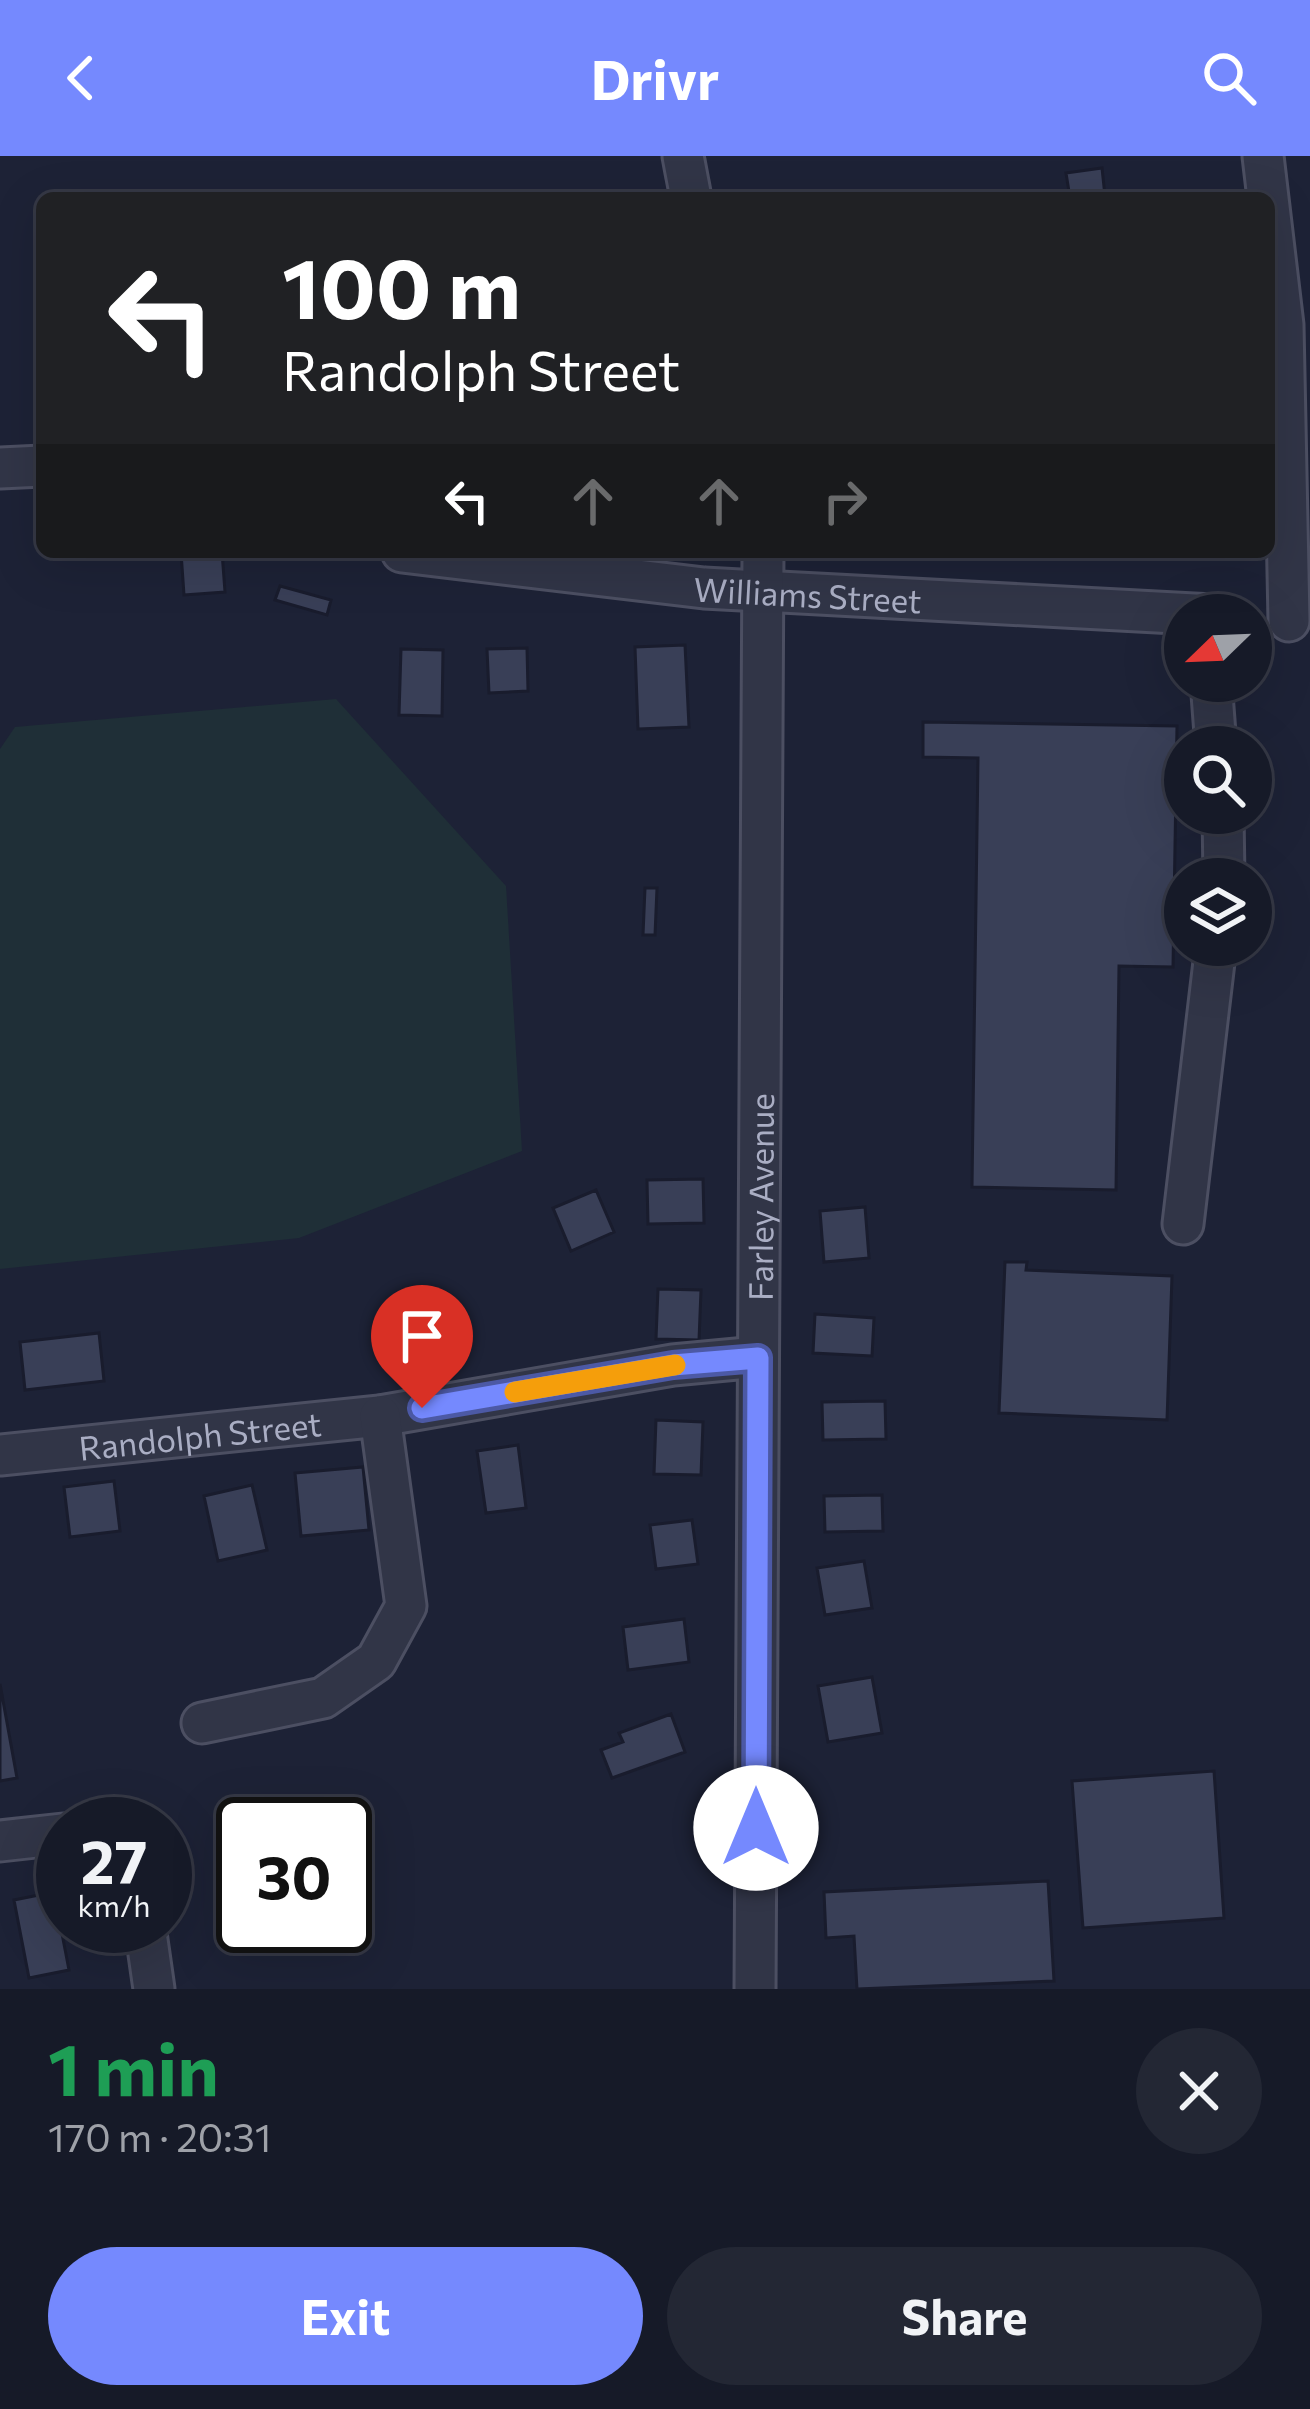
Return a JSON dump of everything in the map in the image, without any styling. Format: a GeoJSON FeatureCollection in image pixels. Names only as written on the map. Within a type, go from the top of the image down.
{"type":"FeatureCollection","features":[{"type":"Feature","properties":{"kind":"street"},"geometry":{"type":"LineString","coordinates":[[683,156],[690,192]]}},
{"type":"Feature","properties":{"kind":"street"},"geometry":{"type":"LineString","coordinates":[[1263,156],[1267,192]]}},
{"type":"Feature","properties":{"kind":"street"},"geometry":{"type":"LineString","coordinates":[[1275,277],[1286,388],[1284,621]]}},
{"type":"Feature","properties":{"kind":"street"},"geometry":{"type":"LineString","coordinates":[[0,468],[36,466]]}},
{"type":"Feature","properties":{"kind":"street","name":"Williams Street"},"geometry":{"type":"LineString","coordinates":[[456,558],[765,592],[1164,613]]}},
{"type":"Feature","properties":{"kind":"street","name":"Farley Avenue"},"geometry":{"type":"LineString","coordinates":[[755,1989],[763,558]]}},
{"type":"Feature","properties":{"kind":"street"},"geometry":{"type":"LineString","coordinates":[[1184,1224],[1214,966]]}},
{"type":"Feature","properties":{"kind":"street","name":"Randolph Street"},"geometry":{"type":"LineString","coordinates":[[0,1455],[380,1416],[673,1365],[758,1358]]}},
{"type":"Feature","properties":{"kind":"street"},"geometry":{"type":"LineString","coordinates":[[202,1723],[323,1699],[376,1661],[406,1606],[380,1416]]}},
{"type":"Feature","properties":{"kind":"street"},"geometry":{"type":"LineString","coordinates":[[0,1840],[36,1837]]}},
{"type":"Feature","properties":{"kind":"street"},"geometry":{"type":"LineString","coordinates":[[149,1953],[154,1989]]}},
{"type":"Feature","properties":{"kind":"shaded area"},"geometry":{"type":"Polygon","coordinates":[[[336,699],[506,886],[522,1151],[299,1238],[0,1269],[0,749],[15,727],[336,699]]]}},
{"type":"Feature","properties":{"kind":"building"},"geometry":{"type":"Polygon","coordinates":[[[1102,168],[1105,192],[1069,192],[1066,173],[1102,168]]]}},
{"type":"Feature","properties":{"kind":"building"},"geometry":{"type":"Polygon","coordinates":[[[181,558],[222,558],[225,592],[184,595],[181,558]]]}},
{"type":"Feature","properties":{"kind":"building"},"geometry":{"type":"Polygon","coordinates":[[[280,586],[331,600],[327,615],[275,600],[280,586]]]}},
{"type":"Feature","properties":{"kind":"building"},"geometry":{"type":"Polygon","coordinates":[[[685,645],[689,727],[638,729],[635,647],[685,645]]]}},
{"type":"Feature","properties":{"kind":"building"},"geometry":{"type":"Polygon","coordinates":[[[527,648],[528,691],[489,693],[487,649],[527,648]]]}},
{"type":"Feature","properties":{"kind":"building"},"geometry":{"type":"Polygon","coordinates":[[[401,649],[443,650],[442,716],[399,715],[401,649]]]}},
{"type":"Feature","properties":{"kind":"building"},"geometry":{"type":"Polygon","coordinates":[[[923,722],[1177,726],[1164,726],[1164,834],[1175,834],[1175,858],[1164,858],[1164,966],[1173,967],[1119,966],[1116,1190],[972,1187],[978,758],[923,757],[923,722]]]}},
{"type":"Feature","properties":{"kind":"building"},"geometry":{"type":"Polygon","coordinates":[[[645,888],[657,888],[655,935],[643,935],[645,888]]]}},
{"type":"Feature","properties":{"kind":"building"},"geometry":{"type":"Polygon","coordinates":[[[703,1179],[704,1223],[648,1224],[647,1180],[703,1179]]]}},
{"type":"Feature","properties":{"kind":"building"},"geometry":{"type":"Polygon","coordinates":[[[596,1190],[614,1232],[571,1251],[553,1208],[596,1190]]]}},
{"type":"Feature","properties":{"kind":"building"},"geometry":{"type":"Polygon","coordinates":[[[865,1207],[869,1258],[824,1262],[820,1211],[865,1207]]]}},
{"type":"Feature","properties":{"kind":"building"},"geometry":{"type":"Polygon","coordinates":[[[1005,1262],[1027,1262],[1026,1270],[1172,1276],[1167,1420],[999,1413],[1005,1262]]]}},
{"type":"Feature","properties":{"kind":"building"},"geometry":{"type":"Polygon","coordinates":[[[658,1289],[701,1290],[699,1340],[656,1339],[658,1289]]]}},
{"type":"Feature","properties":{"kind":"building"},"geometry":{"type":"Polygon","coordinates":[[[815,1314],[874,1318],[872,1356],[813,1353],[815,1314]]]}},
{"type":"Feature","properties":{"kind":"building"},"geometry":{"type":"Polygon","coordinates":[[[99,1333],[104,1381],[25,1390],[20,1342],[99,1333]]]}},
{"type":"Feature","properties":{"kind":"building"},"geometry":{"type":"Polygon","coordinates":[[[885,1401],[886,1439],[823,1440],[822,1402],[885,1401]]]}},
{"type":"Feature","properties":{"kind":"building"},"geometry":{"type":"Polygon","coordinates":[[[656,1420],[703,1422],[701,1475],[654,1474],[656,1420]]]}},
{"type":"Feature","properties":{"kind":"building"},"geometry":{"type":"Polygon","coordinates":[[[518,1445],[526,1508],[486,1513],[477,1451],[518,1445]]]}},
{"type":"Feature","properties":{"kind":"building"},"geometry":{"type":"Polygon","coordinates":[[[363,1467],[369,1530],[301,1536],[295,1473],[363,1467]]]}},
{"type":"Feature","properties":{"kind":"building"},"geometry":{"type":"Polygon","coordinates":[[[114,1481],[120,1531],[70,1537],[64,1487],[114,1481]]]}},
{"type":"Feature","properties":{"kind":"building"},"geometry":{"type":"Polygon","coordinates":[[[252,1485],[267,1550],[218,1561],[204,1496],[252,1485]]]}},
{"type":"Feature","properties":{"kind":"building"},"geometry":{"type":"Polygon","coordinates":[[[882,1495],[883,1531],[825,1532],[824,1496],[882,1495]]]}},
{"type":"Feature","properties":{"kind":"building"},"geometry":{"type":"Polygon","coordinates":[[[692,1520],[698,1564],[656,1569],[650,1525],[692,1520]]]}},
{"type":"Feature","properties":{"kind":"building"},"geometry":{"type":"Polygon","coordinates":[[[864,1561],[872,1608],[825,1615],[817,1568],[864,1561]]]}},
{"type":"Feature","properties":{"kind":"building"},"geometry":{"type":"Polygon","coordinates":[[[684,1619],[689,1662],[628,1670],[623,1627],[684,1619]]]}},
{"type":"Feature","properties":{"kind":"building"},"geometry":{"type":"Polygon","coordinates":[[[872,1677],[882,1733],[828,1742],[818,1686],[872,1677]]]}},
{"type":"Feature","properties":{"kind":"building"},"geometry":{"type":"Polygon","coordinates":[[[0,1684],[17,1778],[0,1781],[0,1684]]]}},
{"type":"Feature","properties":{"kind":"building"},"geometry":{"type":"Polygon","coordinates":[[[671,1714],[685,1752],[612,1778],[601,1750],[623,1742],[619,1733],[671,1714]]]}},
{"type":"Feature","properties":{"kind":"building"},"geometry":{"type":"Polygon","coordinates":[[[1214,1771],[1224,1918],[1083,1928],[1072,1781],[1214,1771]]]}},
{"type":"Feature","properties":{"kind":"building"},"geometry":{"type":"Polygon","coordinates":[[[1048,1881],[1054,1981],[857,1989],[854,1936],[826,1938],[824,1892],[1048,1881]]]}},
{"type":"Feature","properties":{"kind":"building"},"geometry":{"type":"Polygon","coordinates":[[[36,1896],[36,1953],[66,1953],[69,1970],[29,1978],[14,1900],[36,1896]]]}},
{"type":"Feature","properties":{"kind":"slow traffic"},"geometry":{"type":"LineString","coordinates":[[515,1392],[675,1365]]}},
{"type":"Feature","properties":{"kind":"route"},"geometry":{"type":"LineString","coordinates":[[422,1408],[673,1365],[758,1358],[756,1828]]}}]}
